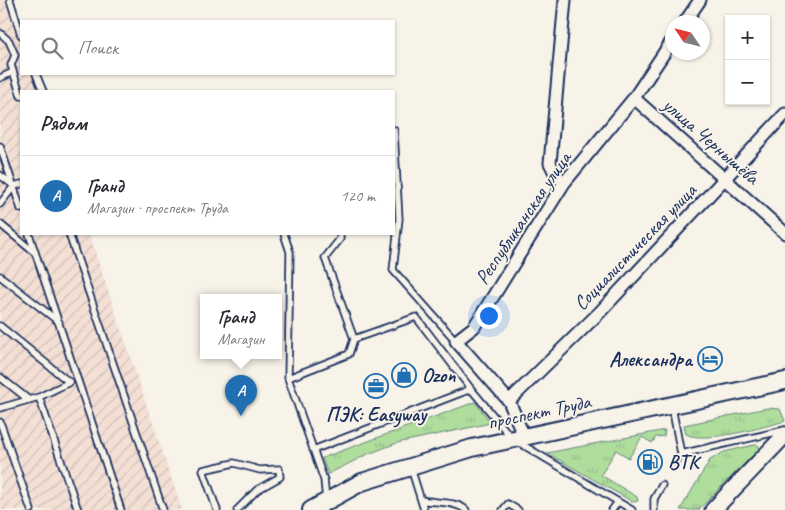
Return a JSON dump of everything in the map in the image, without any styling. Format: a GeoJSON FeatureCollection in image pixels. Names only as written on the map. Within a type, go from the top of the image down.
{"type":"FeatureCollection","features":[{"type":"Feature","properties":{"kind":"main road","name":"проспект Труда"},"geometry":{"type":"LineString","coordinates":[[311,510],[326,500],[362,482],[472,448],[785,381]]}},
{"type":"Feature","properties":{"kind":"street"},"geometry":{"type":"LineString","coordinates":[[564,184],[550,163],[565,0]]}},
{"type":"Feature","properties":{"kind":"street"},"geometry":{"type":"LineString","coordinates":[[690,15],[700,0]]}},
{"type":"Feature","properties":{"kind":"street","name":"Республиканская улица"},"geometry":{"type":"LineString","coordinates":[[456,341],[474,327],[564,184],[634,98],[665,52]]}},
{"type":"Feature","properties":{"kind":"street","name":"улица Чернышёва"},"geometry":{"type":"LineString","coordinates":[[634,98],[785,233]]}},
{"type":"Feature","properties":{"kind":"street","name":"Социалистическая улица"},"geometry":{"type":"LineString","coordinates":[[509,401],[600,312],[785,114]]}},
{"type":"Feature","properties":{"kind":"street"},"geometry":{"type":"LineString","coordinates":[[456,341],[509,401],[518,438]]}},
{"type":"Feature","properties":{"kind":"street"},"geometry":{"type":"LineString","coordinates":[[712,510],[785,435]]}},
{"type":"Feature","properties":{"kind":"lane"},"geometry":{"type":"LineString","coordinates":[[10,0],[20,32]]}},
{"type":"Feature","properties":{"kind":"lane"},"geometry":{"type":"LineString","coordinates":[[0,33],[9,40],[15,55],[11,65],[20,93]]}},
{"type":"Feature","properties":{"kind":"lane"},"geometry":{"type":"LineString","coordinates":[[0,78],[13,72]]}},
{"type":"Feature","properties":{"kind":"lane"},"geometry":{"type":"LineString","coordinates":[[36,75],[43,90]]}},
{"type":"Feature","properties":{"kind":"lane"},"geometry":{"type":"LineString","coordinates":[[0,146],[20,206]]}},
{"type":"Feature","properties":{"kind":"lane"},"geometry":{"type":"LineString","coordinates":[[395,148],[399,219],[393,270],[456,341]]}},
{"type":"Feature","properties":{"kind":"lane"},"geometry":{"type":"LineString","coordinates":[[0,175],[14,186]]}},
{"type":"Feature","properties":{"kind":"lane"},"geometry":{"type":"LineString","coordinates":[[0,204],[14,186],[20,184]]}},
{"type":"Feature","properties":{"kind":"lane"},"geometry":{"type":"LineString","coordinates":[[0,224],[36,254]]}},
{"type":"Feature","properties":{"kind":"lane"},"geometry":{"type":"LineString","coordinates":[[30,235],[121,510]]}},
{"type":"Feature","properties":{"kind":"lane"},"geometry":{"type":"LineString","coordinates":[[68,235],[163,510]]}},
{"type":"Feature","properties":{"kind":"lane"},"geometry":{"type":"LineString","coordinates":[[284,235],[290,252],[288,378],[324,480],[326,500]]}},
{"type":"Feature","properties":{"kind":"lane"},"geometry":{"type":"LineString","coordinates":[[288,378],[349,354],[354,340],[324,258],[340,239],[340,235]]}},
{"type":"Feature","properties":{"kind":"lane"},"geometry":{"type":"LineString","coordinates":[[0,276],[59,322]]}},
{"type":"Feature","properties":{"kind":"lane"},"geometry":{"type":"LineString","coordinates":[[354,340],[416,317],[471,389],[518,438],[632,510]]}},
{"type":"Feature","properties":{"kind":"lane"},"geometry":{"type":"LineString","coordinates":[[0,326],[69,382]]}},
{"type":"Feature","properties":{"kind":"lane"},"geometry":{"type":"LineString","coordinates":[[0,377],[29,400]]}},
{"type":"Feature","properties":{"kind":"lane"},"geometry":{"type":"LineString","coordinates":[[0,408],[39,397],[78,378]]}},
{"type":"Feature","properties":{"kind":"lane"},"geometry":{"type":"LineString","coordinates":[[313,450],[471,389]]}},
{"type":"Feature","properties":{"kind":"lane"},"geometry":{"type":"LineString","coordinates":[[39,397],[78,510]]}},
{"type":"Feature","properties":{"kind":"lane"},"geometry":{"type":"LineString","coordinates":[[672,405],[681,454],[676,462]]}},
{"type":"Feature","properties":{"kind":"lane"},"geometry":{"type":"LineString","coordinates":[[0,422],[31,510]]}},
{"type":"Feature","properties":{"kind":"lane"},"geometry":{"type":"LineString","coordinates":[[681,454],[785,430]]}},
{"type":"Feature","properties":{"kind":"lane"},"geometry":{"type":"LineString","coordinates":[[217,510],[203,470],[234,463],[260,470],[278,468],[280,477],[257,490],[237,510]]}},
{"type":"Feature","properties":{"kind":"lane"},"geometry":{"type":"LineString","coordinates":[[411,466],[424,510]]}},
{"type":"Feature","properties":{"kind":"lane"},"geometry":{"type":"LineString","coordinates":[[654,510],[654,499],[662,485]]}},
{"type":"Feature","properties":{"kind":"lane"},"geometry":{"type":"LineString","coordinates":[[421,500],[438,504],[451,503],[466,510]]}},
{"type":"Feature","properties":{"kind":"lane"},"geometry":{"type":"LineString","coordinates":[[612,510],[618,502]]}},
{"type":"Feature","properties":{"kind":"lane"},"geometry":{"type":"LineString","coordinates":[[503,510],[508,504],[518,510]]}},
{"type":"Feature","properties":{"kind":"shaded area"},"geometry":{"type":"Polygon","coordinates":[[[0,0],[9,0],[20,36],[20,75],[33,75],[39,90],[20,90],[20,235],[89,235],[182,510],[0,510],[0,0]]]}},
{"type":"Feature","properties":{"kind":"green space"},"geometry":{"type":"Polygon","coordinates":[[[475,402],[491,423],[397,443],[368,454],[328,474],[322,458],[475,402]]]}},
{"type":"Feature","properties":{"kind":"green space"},"geometry":{"type":"Polygon","coordinates":[[[767,408],[780,409],[785,421],[720,436],[695,437],[686,434],[684,425],[767,408]]]}},
{"type":"Feature","properties":{"kind":"green space"},"geometry":{"type":"Polygon","coordinates":[[[665,430],[664,436],[656,437],[652,443],[642,437],[629,458],[616,450],[601,475],[637,497],[638,501],[633,502],[547,453],[665,430]]]}},
{"type":"Feature","properties":{"kind":"green space"},"geometry":{"type":"Polygon","coordinates":[[[758,445],[759,449],[698,510],[680,510],[710,460],[724,452],[758,445]]]}},
{"type":"Feature","properties":{"kind":"place","name":"Александра"},"geometry":{"type":"Point","coordinates":[710,359]}},
{"type":"Feature","properties":{"kind":"place","name":"Ozon"},"geometry":{"type":"Point","coordinates":[404,375]}},
{"type":"Feature","properties":{"kind":"place","name":"ПЭК: Easyway"},"geometry":{"type":"Point","coordinates":[376,386]}},
{"type":"Feature","properties":{"kind":"place","name":"Гранд"},"geometry":{"type":"Point","coordinates":[241,416]}},
{"type":"Feature","properties":{"kind":"place","name":"ВТК"},"geometry":{"type":"Point","coordinates":[650,462]}}]}
